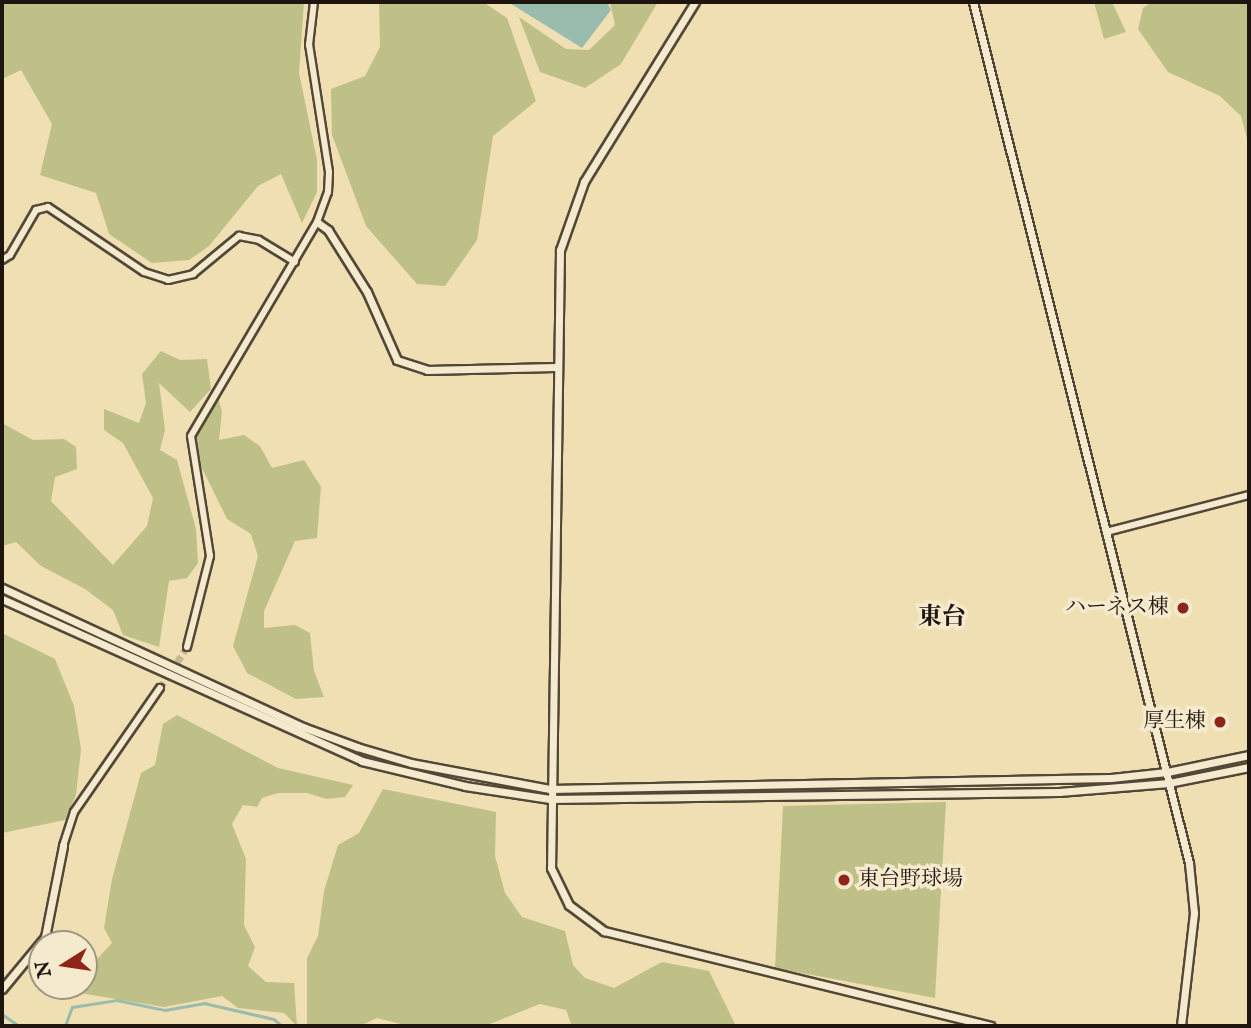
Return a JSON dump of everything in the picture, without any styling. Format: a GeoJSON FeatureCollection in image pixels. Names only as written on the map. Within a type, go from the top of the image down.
{"type":"FeatureCollection","features":[{"type":"Feature","properties":{"kind":"street"},"geometry":{"type":"LineString","coordinates":[[187,647],[210,556],[191,436],[295,262],[317,222],[328,192],[329,172],[310,64],[314,2]]}},
{"type":"Feature","properties":{"kind":"street"},"geometry":{"type":"LineString","coordinates":[[695,2],[584,182],[571,210],[556,279],[549,855],[555,882],[579,915],[604,932],[991,1026]]}},
{"type":"Feature","properties":{"kind":"street"},"geometry":{"type":"LineString","coordinates":[[973,2],[1189,863],[1194,913],[1181,1026]]}},
{"type":"Feature","properties":{"kind":"street"},"geometry":{"type":"LineString","coordinates":[[2,260],[10,255],[36,210],[48,207],[144,272],[168,280],[194,274],[239,236],[259,240],[295,262]]}},
{"type":"Feature","properties":{"kind":"street"},"geometry":{"type":"LineString","coordinates":[[317,222],[328,230],[367,292],[397,360],[427,370],[555,367]]}},
{"type":"Feature","properties":{"kind":"street"},"geometry":{"type":"LineString","coordinates":[[1106,532],[1249,495]]}},
{"type":"Feature","properties":{"kind":"street"},"geometry":{"type":"LineString","coordinates":[[2,588],[303,727],[357,747],[411,763],[550,789],[1059,780],[1167,772],[1249,755]]}},
{"type":"Feature","properties":{"kind":"street"},"geometry":{"type":"LineString","coordinates":[[2,599],[362,761],[451,784],[550,799],[1059,792],[1169,783],[1249,767]]}},
{"type":"Feature","properties":{"kind":"street"},"geometry":{"type":"LineString","coordinates":[[2,989],[45,937],[63,846],[74,812],[160,688]]}},
{"type":"Feature","properties":{"kind":"green space"},"geometry":{"type":"Polygon","coordinates":[[[2,2],[304,2],[299,73],[317,160],[317,192],[302,223],[281,174],[258,186],[209,246],[189,260],[152,263],[109,234],[96,193],[40,175],[52,124],[21,70],[2,79],[2,2]]]}},
{"type":"Feature","properties":{"kind":"green space"},"geometry":{"type":"Polygon","coordinates":[[[379,2],[483,2],[507,18],[536,101],[493,136],[477,240],[445,286],[417,284],[366,226],[332,135],[331,89],[365,76],[380,47],[379,2]]]}},
{"type":"Feature","properties":{"kind":"green space"},"geometry":{"type":"Polygon","coordinates":[[[610,2],[658,2],[621,64],[585,88],[540,72],[519,17],[566,49],[589,50],[615,25],[610,2]]]}},
{"type":"Feature","properties":{"kind":"green space"},"geometry":{"type":"Polygon","coordinates":[[[1094,2],[1112,2],[1126,32],[1104,39],[1094,2]]]}},
{"type":"Feature","properties":{"kind":"green space"},"geometry":{"type":"Polygon","coordinates":[[[1152,2],[1249,2],[1249,146],[1241,116],[1220,96],[1168,72],[1138,29],[1143,8],[1152,2]]]}},
{"type":"Feature","properties":{"kind":"green space"},"geometry":{"type":"Polygon","coordinates":[[[161,351],[180,360],[207,359],[211,389],[190,412],[159,383],[165,430],[160,450],[177,460],[196,529],[198,563],[187,578],[169,581],[159,647],[123,635],[113,610],[85,589],[41,566],[16,542],[2,546],[2,423],[33,440],[64,439],[76,447],[77,469],[55,477],[51,501],[113,565],[147,526],[153,498],[123,443],[104,430],[104,409],[139,423],[146,403],[142,374],[161,351]]]}},
{"type":"Feature","properties":{"kind":"green space"},"geometry":{"type":"Polygon","coordinates":[[[216,392],[222,411],[219,440],[244,435],[260,446],[272,468],[304,460],[321,487],[317,538],[295,541],[264,611],[264,628],[295,625],[310,633],[314,671],[324,697],[296,699],[247,673],[233,646],[258,556],[251,534],[227,519],[201,466],[195,430],[216,392]]]}},
{"type":"Feature","properties":{"kind":"green space"},"geometry":{"type":"Polygon","coordinates":[[[2,633],[55,659],[74,706],[81,749],[76,795],[65,820],[2,833],[2,633]]]}},
{"type":"Feature","properties":{"kind":"green space"},"geometry":{"type":"Polygon","coordinates":[[[177,715],[278,768],[353,785],[345,797],[327,799],[307,793],[278,793],[262,798],[257,807],[243,805],[232,824],[246,859],[244,925],[255,947],[248,966],[266,982],[294,983],[297,1026],[284,1013],[238,1008],[222,996],[164,1007],[98,996],[98,958],[112,943],[104,928],[112,879],[141,773],[155,765],[163,724],[177,715]]]}},
{"type":"Feature","properties":{"kind":"green space"},"geometry":{"type":"Polygon","coordinates":[[[383,789],[496,812],[495,856],[505,893],[522,917],[565,931],[573,965],[585,978],[614,988],[662,962],[709,971],[736,1026],[572,1026],[566,1010],[540,1004],[485,1026],[409,1026],[377,1018],[360,1026],[307,1026],[307,958],[318,936],[324,891],[338,845],[359,833],[383,789]]]}},
{"type":"Feature","properties":{"kind":"green space"},"geometry":{"type":"Polygon","coordinates":[[[946,802],[935,998],[775,968],[783,806],[946,802]]]}},
{"type":"Feature","properties":{"kind":"shaded area"},"geometry":{"type":"Polygon","coordinates":[[[508,2],[607,2],[611,10],[582,48],[508,2]]]}},
{"type":"Feature","properties":{"kind":"waterway"},"geometry":{"type":"LineString","coordinates":[[65,1026],[72,1007],[117,1000],[165,1010],[204,1003],[274,1019],[282,1026]]}},
{"type":"Feature","properties":{"kind":"waterway"},"geometry":{"type":"LineString","coordinates":[[2,1014],[19,1026]]}},
{"type":"Feature","properties":{"kind":"tunnel"},"geometry":{"type":"LineString","coordinates":[[160,688],[187,647]]}},
{"type":"Feature","properties":{"kind":"place","name":"ハーネス棟"},"geometry":{"type":"Point","coordinates":[1183,608]}},
{"type":"Feature","properties":{"kind":"place","name":"厚生棟"},"geometry":{"type":"Point","coordinates":[1220,722]}},
{"type":"Feature","properties":{"kind":"place","name":"東台野球場"},"geometry":{"type":"Point","coordinates":[844,880]}},
{"type":"Feature","properties":{"kind":"district","name":"東台"},"geometry":{"type":"Point","coordinates":[942,618]}}]}
